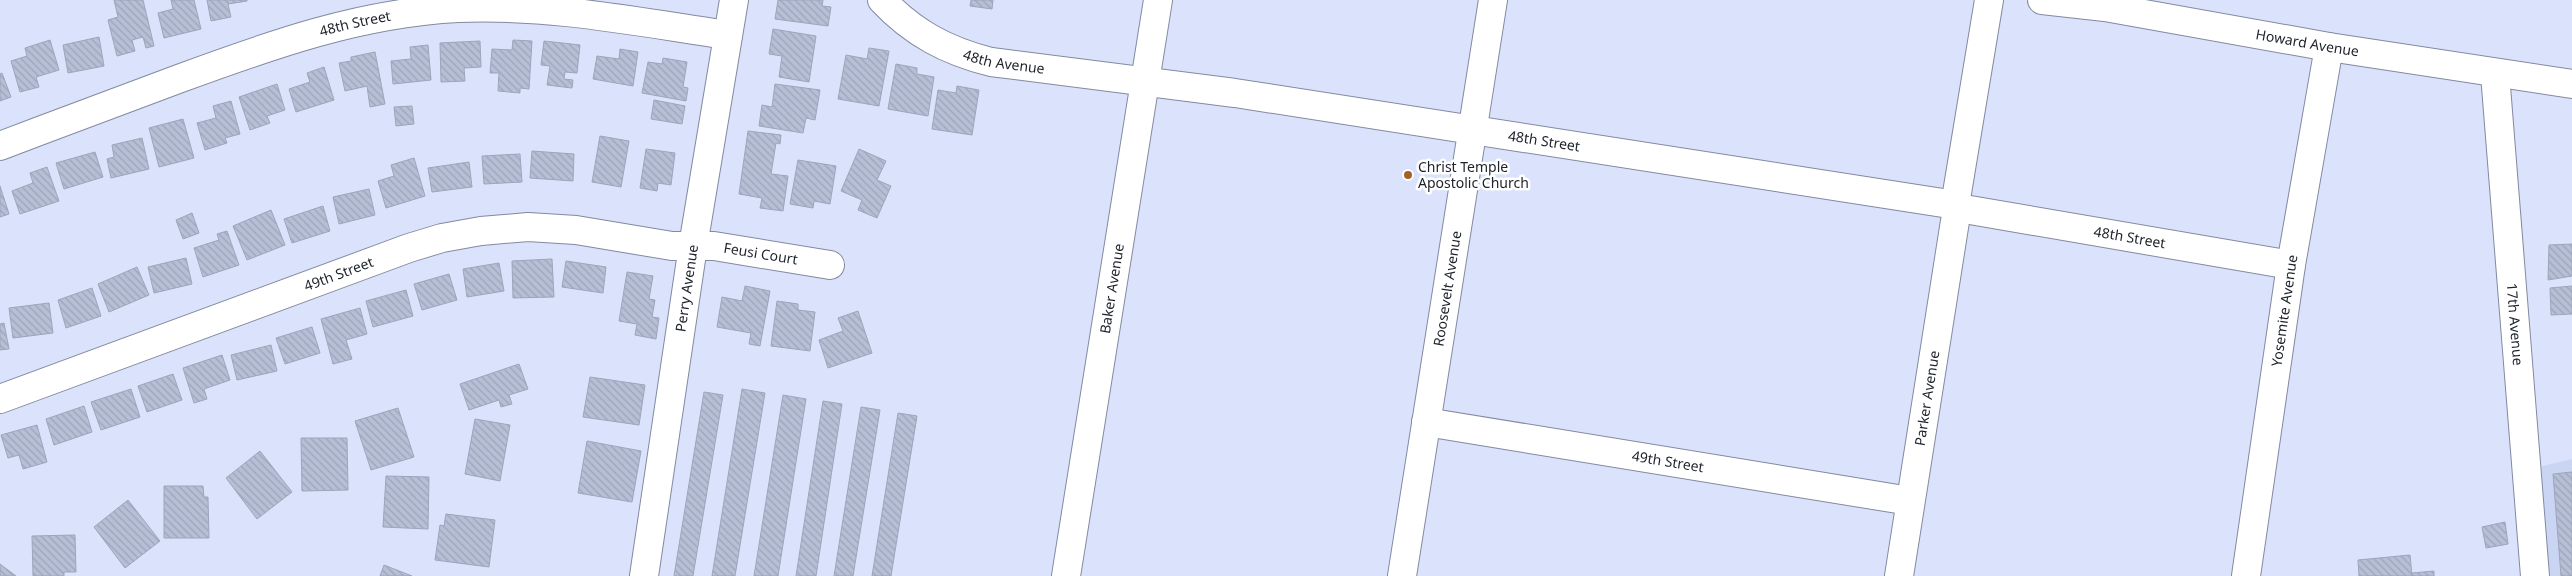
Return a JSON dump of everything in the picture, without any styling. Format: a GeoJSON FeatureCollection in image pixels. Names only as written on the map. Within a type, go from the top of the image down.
{"type":"FeatureCollection","features":[{"type":"Feature","properties":{"kind":"street","name":"Perry Avenue"},"geometry":{"type":"LineString","coordinates":[[644,576],[693,246],[734,0]]}},
{"type":"Feature","properties":{"kind":"street","name":"48th Avenue"},"geometry":{"type":"LineString","coordinates":[[882,0],[914,29],[938,44],[964,55],[991,62],[1144,82]]}},
{"type":"Feature","properties":{"kind":"street","name":"Baker Avenue"},"geometry":{"type":"LineString","coordinates":[[1066,576],[1158,0]]}},
{"type":"Feature","properties":{"kind":"street","name":"Roosevelt Avenue"},"geometry":{"type":"LineString","coordinates":[[1402,576],[1494,0]]}},
{"type":"Feature","properties":{"kind":"street","name":"Parker Avenue"},"geometry":{"type":"LineString","coordinates":[[1899,576],[1989,0]]}},
{"type":"Feature","properties":{"kind":"street","name":"Howard Avenue"},"geometry":{"type":"LineString","coordinates":[[2042,0],[2105,7],[2495,74],[2572,84]]}},
{"type":"Feature","properties":{"kind":"street","name":"48th Street"},"geometry":{"type":"LineString","coordinates":[[0,146],[304,34],[362,20],[409,12],[505,7],[565,11],[728,35]]}},
{"type":"Feature","properties":{"kind":"street","name":"Yosemite Avenue"},"geometry":{"type":"LineString","coordinates":[[2246,576],[2291,265],[2329,46]]}},
{"type":"Feature","properties":{"kind":"street","name":"17th Avenue"},"geometry":{"type":"LineString","coordinates":[[2495,74],[2535,576]]}},
{"type":"Feature","properties":{"kind":"street","name":"48th Street"},"geometry":{"type":"LineString","coordinates":[[1144,82],[1235,93],[1956,207],[2291,265]]}},
{"type":"Feature","properties":{"kind":"street","name":"49th Street"},"geometry":{"type":"LineString","coordinates":[[0,399],[409,248],[442,238],[481,231],[528,227],[576,230],[672,246],[693,246]]}},
{"type":"Feature","properties":{"kind":"street","name":"Feusi Court"},"geometry":{"type":"LineString","coordinates":[[693,246],[714,246],[830,265]]}},
{"type":"Feature","properties":{"kind":"street","name":"49th Street"},"geometry":{"type":"LineString","coordinates":[[1426,422],[1910,501]]}},
{"type":"Feature","properties":{"kind":"shaded area"},"geometry":{"type":"Polygon","coordinates":[[[2572,459],[2572,576],[2547,576],[2539,467],[2572,459]]]}},
{"type":"Feature","properties":{"kind":"building"},"geometry":{"type":"Polygon","coordinates":[[[114,0],[143,0],[154,46],[146,48],[143,37],[132,40],[135,51],[117,56],[108,20],[118,17],[114,0]]]}},
{"type":"Feature","properties":{"kind":"building"},"geometry":{"type":"Polygon","coordinates":[[[171,0],[194,0],[201,29],[164,38],[158,13],[173,9],[171,0]]]}},
{"type":"Feature","properties":{"kind":"building"},"geometry":{"type":"Polygon","coordinates":[[[207,0],[247,1],[228,4],[231,17],[211,21],[207,0]]]}},
{"type":"Feature","properties":{"kind":"building"},"geometry":{"type":"Polygon","coordinates":[[[778,0],[823,0],[822,6],[831,7],[828,26],[775,19],[778,0]]]}},
{"type":"Feature","properties":{"kind":"building"},"geometry":{"type":"Polygon","coordinates":[[[971,0],[993,0],[992,9],[970,6],[971,0]]]}},
{"type":"Feature","properties":{"kind":"building"},"geometry":{"type":"Polygon","coordinates":[[[773,29],[816,36],[809,82],[779,77],[782,56],[769,54],[773,29]]]}},
{"type":"Feature","properties":{"kind":"building"},"geometry":{"type":"Polygon","coordinates":[[[99,37],[104,66],[68,73],[63,45],[99,37]]]}},
{"type":"Feature","properties":{"kind":"building"},"geometry":{"type":"Polygon","coordinates":[[[50,40],[59,70],[36,77],[39,87],[20,92],[11,61],[27,56],[25,48],[50,40]]]}},
{"type":"Feature","properties":{"kind":"building"},"geometry":{"type":"Polygon","coordinates":[[[513,40],[532,41],[529,89],[520,88],[520,93],[498,91],[499,73],[490,73],[492,49],[512,50],[513,40]]]}},
{"type":"Feature","properties":{"kind":"building"},"geometry":{"type":"Polygon","coordinates":[[[480,41],[481,67],[464,68],[465,81],[441,82],[440,43],[480,41]]]}},
{"type":"Feature","properties":{"kind":"building"},"geometry":{"type":"Polygon","coordinates":[[[544,41],[580,45],[577,73],[565,72],[564,79],[573,80],[572,88],[547,85],[550,66],[541,65],[544,41]]]}},
{"type":"Feature","properties":{"kind":"building"},"geometry":{"type":"Polygon","coordinates":[[[428,45],[431,80],[393,84],[391,61],[411,59],[410,47],[428,45]]]}},
{"type":"Feature","properties":{"kind":"building"},"geometry":{"type":"Polygon","coordinates":[[[869,48],[889,51],[879,106],[838,99],[846,55],[867,59],[869,48]]]}},
{"type":"Feature","properties":{"kind":"building"},"geometry":{"type":"Polygon","coordinates":[[[620,49],[638,52],[633,86],[593,79],[597,56],[619,59],[620,49]]]}},
{"type":"Feature","properties":{"kind":"building"},"geometry":{"type":"Polygon","coordinates":[[[375,52],[385,104],[370,107],[367,86],[345,91],[339,63],[351,61],[351,57],[375,52]]]}},
{"type":"Feature","properties":{"kind":"building"},"geometry":{"type":"Polygon","coordinates":[[[663,58],[687,62],[683,87],[688,88],[686,101],[642,93],[648,62],[662,64],[663,58]]]}},
{"type":"Feature","properties":{"kind":"building"},"geometry":{"type":"Polygon","coordinates":[[[896,64],[917,68],[917,74],[934,77],[928,116],[888,109],[896,64]]]}},
{"type":"Feature","properties":{"kind":"building"},"geometry":{"type":"Polygon","coordinates":[[[324,67],[334,100],[296,112],[289,89],[310,82],[307,73],[324,67]]]}},
{"type":"Feature","properties":{"kind":"building"},"geometry":{"type":"Polygon","coordinates":[[[2,73],[11,97],[0,101],[0,74],[2,73]]]}},
{"type":"Feature","properties":{"kind":"building"},"geometry":{"type":"Polygon","coordinates":[[[277,84],[285,110],[267,116],[270,123],[250,130],[239,97],[277,84]]]}},
{"type":"Feature","properties":{"kind":"building"},"geometry":{"type":"Polygon","coordinates":[[[775,84],[820,90],[815,120],[806,118],[803,133],[759,126],[762,105],[772,107],[775,84]]]}},
{"type":"Feature","properties":{"kind":"building"},"geometry":{"type":"Polygon","coordinates":[[[957,86],[979,90],[972,135],[932,129],[938,90],[956,93],[957,86]]]}},
{"type":"Feature","properties":{"kind":"building"},"geometry":{"type":"Polygon","coordinates":[[[654,100],[685,106],[682,124],[651,119],[654,100]]]}},
{"type":"Feature","properties":{"kind":"building"},"geometry":{"type":"Polygon","coordinates":[[[231,101],[240,134],[225,138],[227,143],[205,150],[197,123],[216,118],[213,106],[231,101]]]}},
{"type":"Feature","properties":{"kind":"building"},"geometry":{"type":"Polygon","coordinates":[[[412,106],[414,124],[396,126],[394,107],[412,106]]]}},
{"type":"Feature","properties":{"kind":"building"},"geometry":{"type":"Polygon","coordinates":[[[183,119],[194,158],[159,167],[149,128],[183,119]]]}},
{"type":"Feature","properties":{"kind":"building"},"geometry":{"type":"Polygon","coordinates":[[[748,131],[781,135],[780,144],[776,143],[771,174],[788,176],[783,211],[760,208],[762,198],[739,194],[748,131]]]}},
{"type":"Feature","properties":{"kind":"building"},"geometry":{"type":"Polygon","coordinates":[[[600,136],[629,141],[621,187],[592,182],[600,136]]]}},
{"type":"Feature","properties":{"kind":"building"},"geometry":{"type":"Polygon","coordinates":[[[142,138],[149,169],[111,178],[107,159],[114,157],[112,145],[142,138]]]}},
{"type":"Feature","properties":{"kind":"building"},"geometry":{"type":"Polygon","coordinates":[[[646,149],[675,153],[671,185],[658,183],[657,191],[640,188],[646,149]]]}},
{"type":"Feature","properties":{"kind":"building"},"geometry":{"type":"Polygon","coordinates":[[[859,149],[886,161],[877,180],[891,186],[877,218],[858,210],[862,200],[841,191],[859,149]]]}},
{"type":"Feature","properties":{"kind":"building"},"geometry":{"type":"Polygon","coordinates":[[[532,151],[574,154],[573,181],[530,178],[532,151]]]}},
{"type":"Feature","properties":{"kind":"building"},"geometry":{"type":"Polygon","coordinates":[[[95,152],[103,177],[64,189],[56,163],[95,152]]]}},
{"type":"Feature","properties":{"kind":"building"},"geometry":{"type":"Polygon","coordinates":[[[520,154],[522,182],[484,184],[482,156],[520,154]]]}},
{"type":"Feature","properties":{"kind":"building"},"geometry":{"type":"Polygon","coordinates":[[[414,158],[425,196],[386,208],[378,181],[394,176],[391,165],[414,158]]]}},
{"type":"Feature","properties":{"kind":"building"},"geometry":{"type":"Polygon","coordinates":[[[798,160],[836,166],[830,204],[814,201],[813,208],[790,204],[798,160]]]}},
{"type":"Feature","properties":{"kind":"building"},"geometry":{"type":"Polygon","coordinates":[[[469,162],[472,187],[432,192],[428,168],[469,162]]]}},
{"type":"Feature","properties":{"kind":"building"},"geometry":{"type":"Polygon","coordinates":[[[47,167],[59,201],[20,214],[12,191],[33,183],[30,173],[47,167]]]}},
{"type":"Feature","properties":{"kind":"building"},"geometry":{"type":"Polygon","coordinates":[[[0,186],[9,214],[0,217],[0,186]]]}},
{"type":"Feature","properties":{"kind":"building"},"geometry":{"type":"Polygon","coordinates":[[[369,189],[375,215],[339,224],[333,197],[369,189]]]}},
{"type":"Feature","properties":{"kind":"building"},"geometry":{"type":"Polygon","coordinates":[[[323,206],[330,231],[292,243],[284,219],[323,206]]]}},
{"type":"Feature","properties":{"kind":"building"},"geometry":{"type":"Polygon","coordinates":[[[271,210],[285,245],[247,260],[233,226],[271,210]]]}},
{"type":"Feature","properties":{"kind":"building"},"geometry":{"type":"Polygon","coordinates":[[[192,213],[199,233],[183,239],[176,220],[192,213]]]}},
{"type":"Feature","properties":{"kind":"building"},"geometry":{"type":"Polygon","coordinates":[[[227,231],[239,265],[203,277],[194,248],[219,240],[217,234],[227,231]]]}},
{"type":"Feature","properties":{"kind":"building"},"geometry":{"type":"Polygon","coordinates":[[[2572,244],[2572,276],[2548,280],[2549,245],[2572,244]]]}},
{"type":"Feature","properties":{"kind":"building"},"geometry":{"type":"Polygon","coordinates":[[[186,258],[192,284],[154,293],[148,267],[186,258]]]}},
{"type":"Feature","properties":{"kind":"building"},"geometry":{"type":"Polygon","coordinates":[[[552,259],[554,297],[513,298],[512,261],[552,259]]]}},
{"type":"Feature","properties":{"kind":"building"},"geometry":{"type":"Polygon","coordinates":[[[566,261],[606,267],[603,293],[562,287],[566,261]]]}},
{"type":"Feature","properties":{"kind":"building"},"geometry":{"type":"Polygon","coordinates":[[[499,263],[504,291],[467,297],[463,269],[499,263]]]}},
{"type":"Feature","properties":{"kind":"building"},"geometry":{"type":"Polygon","coordinates":[[[137,267],[149,295],[109,312],[98,284],[137,267]]]}},
{"type":"Feature","properties":{"kind":"building"},"geometry":{"type":"Polygon","coordinates":[[[627,272],[653,276],[649,299],[655,300],[652,317],[659,318],[656,339],[635,335],[637,324],[619,321],[627,272]]]}},
{"type":"Feature","properties":{"kind":"building"},"geometry":{"type":"Polygon","coordinates":[[[449,274],[457,300],[422,310],[414,284],[449,274]]]}},
{"type":"Feature","properties":{"kind":"building"},"geometry":{"type":"Polygon","coordinates":[[[745,286],[770,291],[760,346],[749,344],[751,333],[717,327],[722,297],[742,301],[745,286]]]}},
{"type":"Feature","properties":{"kind":"building"},"geometry":{"type":"Polygon","coordinates":[[[2572,286],[2572,314],[2551,315],[2550,288],[2572,286]]]}},
{"type":"Feature","properties":{"kind":"building"},"geometry":{"type":"Polygon","coordinates":[[[92,288],[101,316],[66,328],[58,300],[92,288]]]}},
{"type":"Feature","properties":{"kind":"building"},"geometry":{"type":"Polygon","coordinates":[[[406,290],[413,316],[373,327],[366,301],[406,290]]]}},
{"type":"Feature","properties":{"kind":"building"},"geometry":{"type":"Polygon","coordinates":[[[777,301],[798,304],[798,310],[815,312],[810,351],[771,346],[777,301]]]}},
{"type":"Feature","properties":{"kind":"building"},"geometry":{"type":"Polygon","coordinates":[[[49,303],[53,333],[13,338],[9,308],[49,303]]]}},
{"type":"Feature","properties":{"kind":"building"},"geometry":{"type":"Polygon","coordinates":[[[360,308],[367,334],[346,340],[352,359],[333,364],[321,319],[360,308]]]}},
{"type":"Feature","properties":{"kind":"building"},"geometry":{"type":"Polygon","coordinates":[[[858,311],[872,353],[828,368],[819,340],[843,331],[838,318],[858,311]]]}},
{"type":"Feature","properties":{"kind":"building"},"geometry":{"type":"Polygon","coordinates":[[[4,323],[9,349],[0,350],[0,324],[4,323]]]}},
{"type":"Feature","properties":{"kind":"building"},"geometry":{"type":"Polygon","coordinates":[[[312,327],[320,353],[285,364],[276,338],[312,327]]]}},
{"type":"Feature","properties":{"kind":"building"},"geometry":{"type":"Polygon","coordinates":[[[271,345],[277,371],[237,380],[231,355],[271,345]]]}},
{"type":"Feature","properties":{"kind":"building"},"geometry":{"type":"Polygon","coordinates":[[[222,355],[230,380],[204,389],[207,399],[194,403],[183,368],[222,355]]]}},
{"type":"Feature","properties":{"kind":"building"},"geometry":{"type":"Polygon","coordinates":[[[519,364],[528,389],[509,395],[512,404],[501,407],[499,400],[469,410],[460,384],[519,364]]]}},
{"type":"Feature","properties":{"kind":"building"},"geometry":{"type":"Polygon","coordinates":[[[173,374],[182,400],[147,412],[138,386],[173,374]]]}},
{"type":"Feature","properties":{"kind":"building"},"geometry":{"type":"Polygon","coordinates":[[[590,377],[645,385],[639,425],[583,417],[590,377]]]}},
{"type":"Feature","properties":{"kind":"building"},"geometry":{"type":"Polygon","coordinates":[[[131,389],[140,417],[101,430],[91,402],[131,389]]]}},
{"type":"Feature","properties":{"kind":"building"},"geometry":{"type":"Polygon","coordinates":[[[742,389],[765,393],[735,576],[712,576],[742,389]]]}},
{"type":"Feature","properties":{"kind":"building"},"geometry":{"type":"Polygon","coordinates":[[[704,392],[723,395],[693,576],[674,576],[704,392]]]}},
{"type":"Feature","properties":{"kind":"building"},"geometry":{"type":"Polygon","coordinates":[[[783,395],[806,399],[778,576],[754,576],[783,395]]]}},
{"type":"Feature","properties":{"kind":"building"},"geometry":{"type":"Polygon","coordinates":[[[823,401],[842,404],[816,576],[796,576],[823,401]]]}},
{"type":"Feature","properties":{"kind":"building"},"geometry":{"type":"Polygon","coordinates":[[[84,406],[92,432],[54,445],[46,419],[84,406]]]}},
{"type":"Feature","properties":{"kind":"building"},"geometry":{"type":"Polygon","coordinates":[[[861,407],[880,410],[853,576],[834,576],[861,407]]]}},
{"type":"Feature","properties":{"kind":"building"},"geometry":{"type":"Polygon","coordinates":[[[398,408],[414,457],[371,470],[355,421],[398,408]]]}},
{"type":"Feature","properties":{"kind":"building"},"geometry":{"type":"Polygon","coordinates":[[[898,413],[917,416],[891,576],[872,576],[898,413]]]}},
{"type":"Feature","properties":{"kind":"building"},"geometry":{"type":"Polygon","coordinates":[[[475,419],[510,425],[500,481],[465,474],[475,419]]]}},
{"type":"Feature","properties":{"kind":"building"},"geometry":{"type":"Polygon","coordinates":[[[37,425],[47,462],[23,469],[19,455],[8,458],[1,435],[37,425]]]}},
{"type":"Feature","properties":{"kind":"building"},"geometry":{"type":"Polygon","coordinates":[[[301,438],[347,438],[348,490],[302,491],[301,438]]]}},
{"type":"Feature","properties":{"kind":"building"},"geometry":{"type":"Polygon","coordinates":[[[587,441],[641,451],[632,502],[578,493],[587,441]]]}},
{"type":"Feature","properties":{"kind":"building"},"geometry":{"type":"Polygon","coordinates":[[[260,451],[292,492],[257,519],[226,478],[260,451]]]}},
{"type":"Feature","properties":{"kind":"building"},"geometry":{"type":"Polygon","coordinates":[[[2572,472],[2572,576],[2561,576],[2553,474],[2572,472]]]}},
{"type":"Feature","properties":{"kind":"building"},"geometry":{"type":"Polygon","coordinates":[[[386,476],[429,477],[428,529],[383,527],[386,476]]]}},
{"type":"Feature","properties":{"kind":"building"},"geometry":{"type":"Polygon","coordinates":[[[164,486],[203,486],[204,497],[208,497],[209,538],[164,538],[164,486]]]}},
{"type":"Feature","properties":{"kind":"building"},"geometry":{"type":"Polygon","coordinates":[[[128,500],[160,541],[125,568],[94,527],[128,500]]]}},
{"type":"Feature","properties":{"kind":"building"},"geometry":{"type":"Polygon","coordinates":[[[446,514],[495,520],[489,567],[435,560],[440,525],[444,526],[446,514]]]}},
{"type":"Feature","properties":{"kind":"building"},"geometry":{"type":"Polygon","coordinates":[[[2505,522],[2508,544],[2486,548],[2482,527],[2505,522]]]}},
{"type":"Feature","properties":{"kind":"building"},"geometry":{"type":"Polygon","coordinates":[[[75,535],[76,572],[64,572],[64,576],[33,576],[32,536],[75,535]]]}},
{"type":"Feature","properties":{"kind":"building"},"geometry":{"type":"Polygon","coordinates":[[[2410,555],[2412,576],[2359,576],[2358,560],[2410,555]]]}},
{"type":"Feature","properties":{"kind":"building"},"geometry":{"type":"Polygon","coordinates":[[[0,564],[16,576],[0,576],[0,564]]]}},
{"type":"Feature","properties":{"kind":"building"},"geometry":{"type":"Polygon","coordinates":[[[384,565],[412,576],[380,576],[384,565]]]}},
{"type":"Feature","properties":{"kind":"building"},"geometry":{"type":"Polygon","coordinates":[[[2434,571],[2434,576],[2412,576],[2412,573],[2434,571]]]}},
{"type":"Feature","properties":{"kind":"place","name":"Christ Temple Apostolic Church"},"geometry":{"type":"Point","coordinates":[1408,175]}}]}
